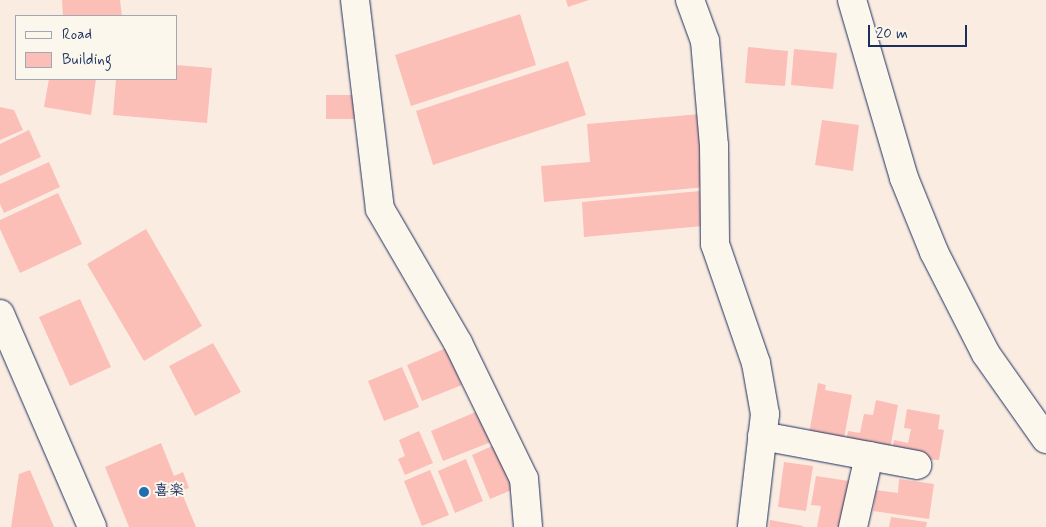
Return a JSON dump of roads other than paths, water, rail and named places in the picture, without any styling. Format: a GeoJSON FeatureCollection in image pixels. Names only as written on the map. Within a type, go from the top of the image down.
{"type":"FeatureCollection","features":[{"type":"Feature","properties":{"kind":"street"},"geometry":{"type":"LineString","coordinates":[[355,0],[380,209],[458,343],[524,479],[528,527]]}},
{"type":"Feature","properties":{"kind":"street"},"geometry":{"type":"LineString","coordinates":[[690,0],[705,41],[714,145],[715,244],[756,363],[765,414],[752,527]]}},
{"type":"Feature","properties":{"kind":"street"},"geometry":{"type":"LineString","coordinates":[[852,0],[904,178],[934,252],[986,354],[1046,438]]}},
{"type":"Feature","properties":{"kind":"street"},"geometry":{"type":"LineString","coordinates":[[0,314],[92,527]]}},
{"type":"Feature","properties":{"kind":"street"},"geometry":{"type":"LineString","coordinates":[[762,436],[917,465]]}},
{"type":"Feature","properties":{"kind":"street"},"geometry":{"type":"LineString","coordinates":[[852,527],[868,456]]}},
{"type":"Feature","properties":{"kind":"place","name":"喜楽"},"geometry":{"type":"Point","coordinates":[144,492]}}]}
